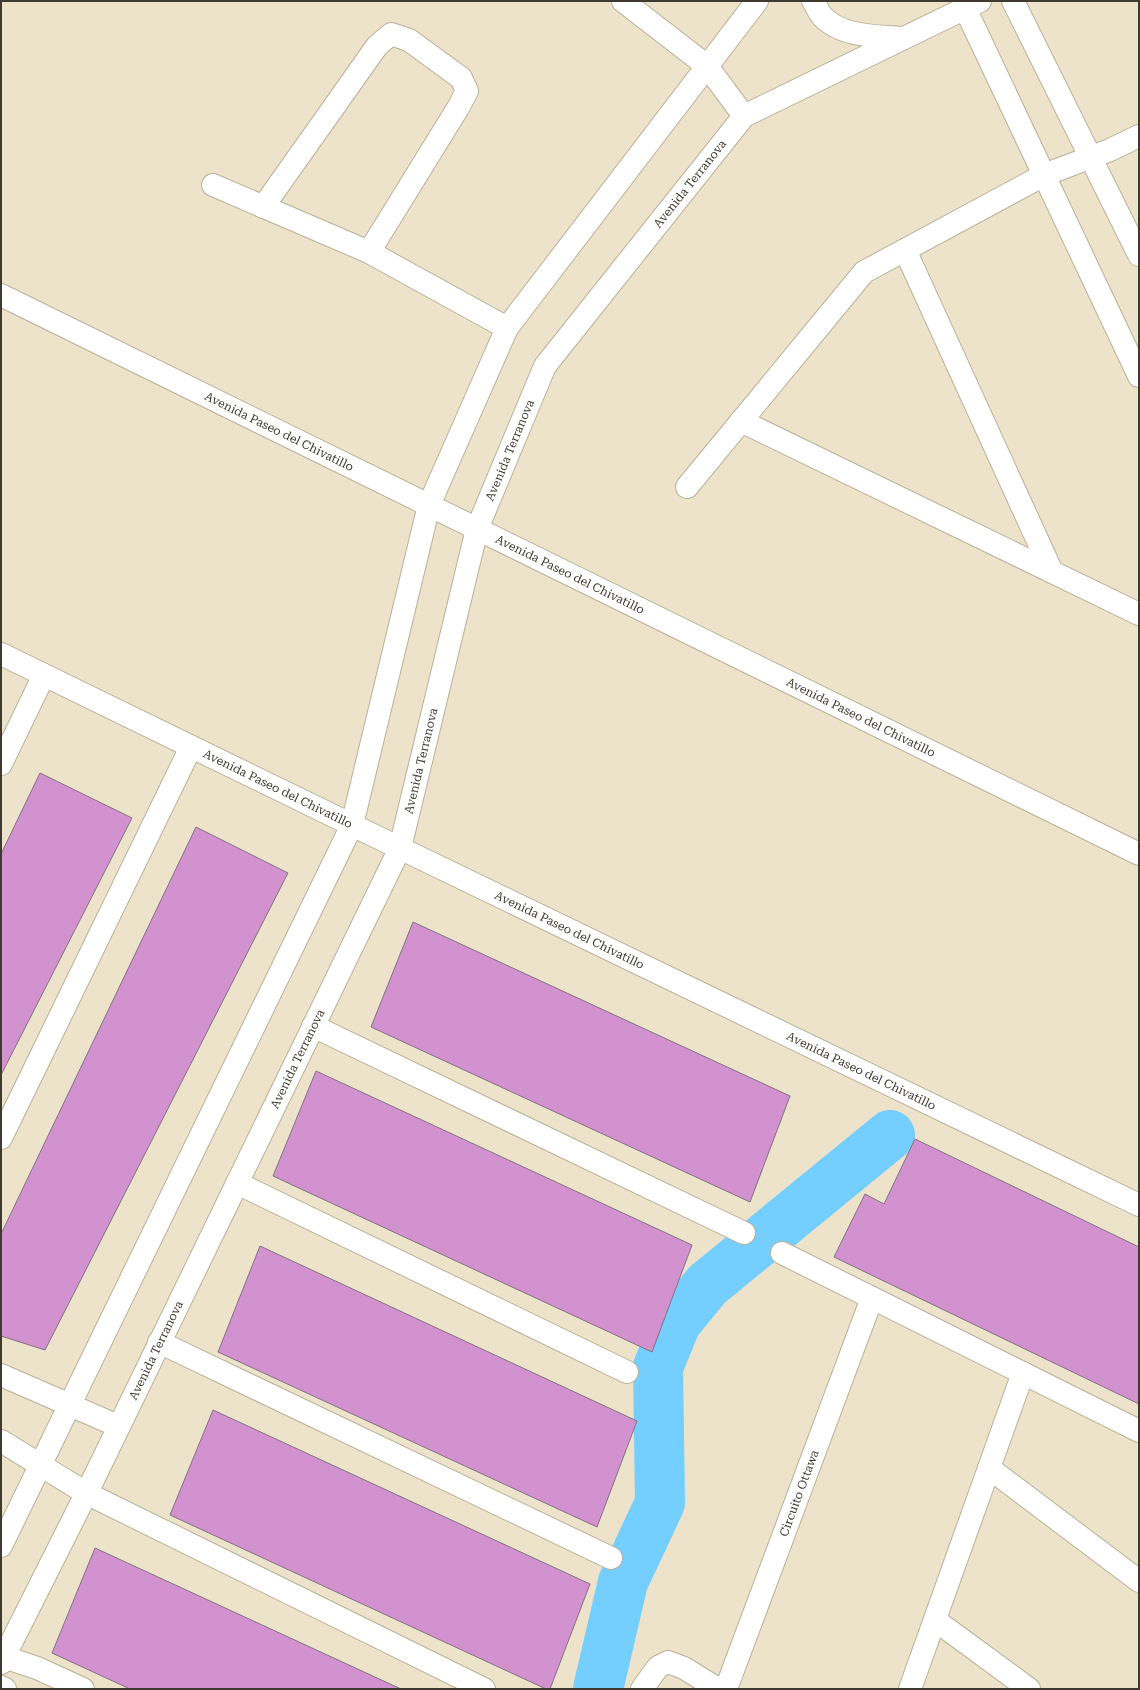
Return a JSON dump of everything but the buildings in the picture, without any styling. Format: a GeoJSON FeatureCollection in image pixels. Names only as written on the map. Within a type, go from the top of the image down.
{"type":"FeatureCollection","features":[{"type":"Feature","properties":{"kind":"street"},"geometry":{"type":"LineString","coordinates":[[623,1],[707,66],[744,116]]}},
{"type":"Feature","properties":{"kind":"street"},"geometry":{"type":"LineString","coordinates":[[1,1546],[352,825],[429,505],[507,328],[757,1]]}},
{"type":"Feature","properties":{"kind":"street"},"geometry":{"type":"LineString","coordinates":[[813,1],[821,15],[838,28],[865,35],[903,38]]}},
{"type":"Feature","properties":{"kind":"street"},"geometry":{"type":"LineString","coordinates":[[1013,1],[1139,255]]}},
{"type":"Feature","properties":{"kind":"street"},"geometry":{"type":"LineString","coordinates":[[972,5],[1044,175],[1139,376]]}},
{"type":"Feature","properties":{"kind":"street","name":"Avenida Terranova"},"geometry":{"type":"LineString","coordinates":[[2,1658],[86,1493],[400,848],[477,529],[545,366],[744,116],[972,5]]}},
{"type":"Feature","properties":{"kind":"street"},"geometry":{"type":"LineString","coordinates":[[263,207],[376,46],[391,34],[409,40],[461,78],[467,91],[369,252]]}},
{"type":"Feature","properties":{"kind":"street"},"geometry":{"type":"LineString","coordinates":[[687,487],[864,272],[1044,175],[1137,139]]}},
{"type":"Feature","properties":{"kind":"street"},"geometry":{"type":"LineString","coordinates":[[213,185],[369,252],[507,328]]}},
{"type":"Feature","properties":{"kind":"street"},"geometry":{"type":"LineString","coordinates":[[905,250],[1052,572]]}},
{"type":"Feature","properties":{"kind":"street","name":"Avenida Paseo del Chivatillo"},"geometry":{"type":"LineString","coordinates":[[1,295],[1139,854]]}},
{"type":"Feature","properties":{"kind":"street"},"geometry":{"type":"LineString","coordinates":[[741,421],[1139,614]]}},
{"type":"Feature","properties":{"kind":"street","name":"Avenida Paseo del Chivatillo"},"geometry":{"type":"LineString","coordinates":[[1,654],[1139,1205]]}},
{"type":"Feature","properties":{"kind":"street"},"geometry":{"type":"LineString","coordinates":[[1,764],[44,675]]}},
{"type":"Feature","properties":{"kind":"street"},"geometry":{"type":"LineString","coordinates":[[1,1138],[191,747]]}},
{"type":"Feature","properties":{"kind":"street"},"geometry":{"type":"LineString","coordinates":[[313,1026],[744,1233]]}},
{"type":"Feature","properties":{"kind":"street"},"geometry":{"type":"LineString","coordinates":[[237,1183],[627,1372]]}},
{"type":"Feature","properties":{"kind":"street"},"geometry":{"type":"LineString","coordinates":[[782,1253],[1139,1431]]}},
{"type":"Feature","properties":{"kind":"street","name":"Circuito Ottawa"},"geometry":{"type":"LineString","coordinates":[[726,1689],[872,1298]]}},
{"type":"Feature","properties":{"kind":"street"},"geometry":{"type":"LineString","coordinates":[[159,1342],[610,1558]]}},
{"type":"Feature","properties":{"kind":"street"},"geometry":{"type":"LineString","coordinates":[[910,1689],[1023,1373]]}},
{"type":"Feature","properties":{"kind":"street"},"geometry":{"type":"LineString","coordinates":[[1,1375],[118,1426]]}},
{"type":"Feature","properties":{"kind":"street"},"geometry":{"type":"LineString","coordinates":[[1,1441],[86,1493],[484,1689]]}},
{"type":"Feature","properties":{"kind":"street"},"geometry":{"type":"LineString","coordinates":[[989,1468],[1139,1581]]}},
{"type":"Feature","properties":{"kind":"street"},"geometry":{"type":"LineString","coordinates":[[935,1620],[1029,1689]]}},
{"type":"Feature","properties":{"kind":"street"},"geometry":{"type":"LineString","coordinates":[[2,1658],[37,1668],[83,1689]]}},
{"type":"Feature","properties":{"kind":"street"},"geometry":{"type":"LineString","coordinates":[[642,1689],[658,1667],[668,1662],[684,1668],[718,1689]]}},
{"type":"Feature","properties":{"kind":"street"},"geometry":{"type":"LineString","coordinates":[[1,1687],[5,1689]]}},
{"type":"Feature","properties":{"kind":"waterway"},"geometry":{"type":"LineString","coordinates":[[598,1689],[623,1582],[660,1503],[658,1367],[676,1323],[707,1285],[890,1135]]}}]}
